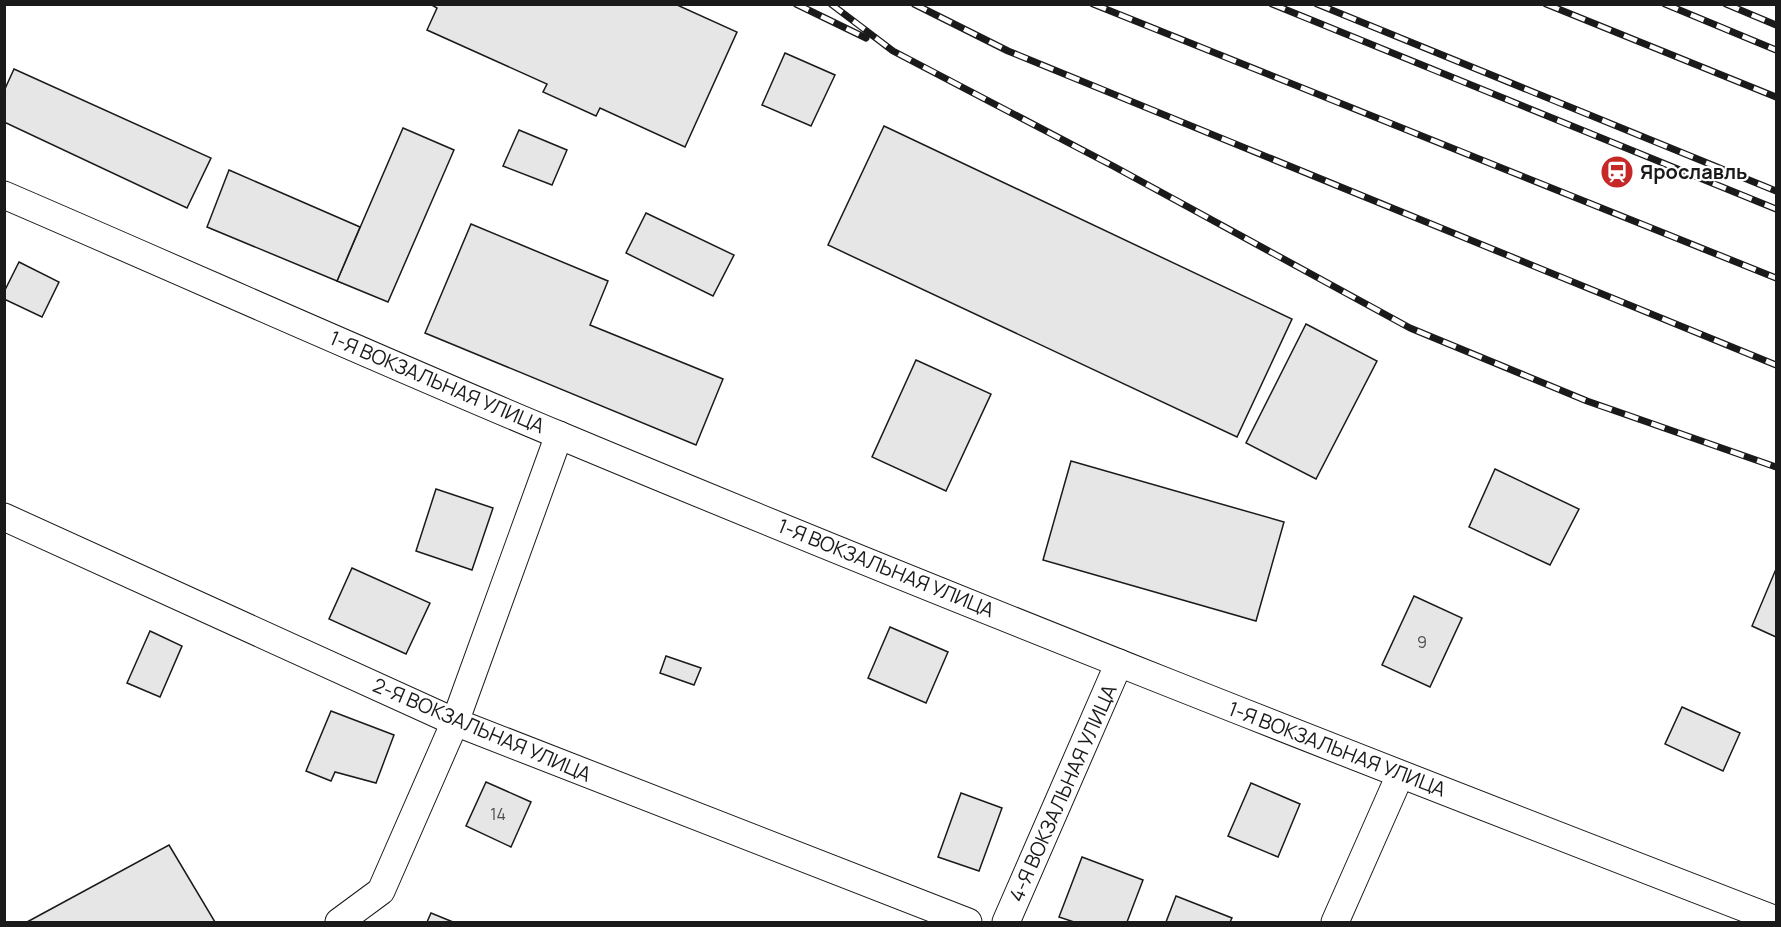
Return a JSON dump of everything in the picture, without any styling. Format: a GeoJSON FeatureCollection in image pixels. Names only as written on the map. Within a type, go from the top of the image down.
{"type":"FeatureCollection","features":[{"type":"Feature","properties":{"kind":"street","name":"1-Я ВОКЗАЛЬНАЯ УЛИЦА"},"geometry":{"type":"LineString","coordinates":[[4,195],[559,435],[1400,775],[1776,920]]}},
{"type":"Feature","properties":{"kind":"street"},"geometry":{"type":"LineString","coordinates":[[339,922],[381,891],[455,722],[559,435]]}},
{"type":"Feature","properties":{"kind":"street","name":"2-Я ВОКЗАЛЬНАЯ УЛИЦА"},"geometry":{"type":"LineString","coordinates":[[4,517],[455,722],[968,922]]}},
{"type":"Feature","properties":{"kind":"street","name":"4-Я ВОКЗАЛЬНАЯ УЛИЦА"},"geometry":{"type":"LineString","coordinates":[[1006,922],[1119,663]]}},
{"type":"Feature","properties":{"kind":"street"},"geometry":{"type":"LineString","coordinates":[[1335,922],[1400,775]]}},
{"type":"Feature","properties":{"kind":"building"},"geometry":{"type":"Polygon","coordinates":[[[430,4],[675,4],[737,32],[685,147],[600,108],[596,116],[543,92],[547,84],[427,30],[437,8],[430,4]]]}},
{"type":"Feature","properties":{"kind":"building"},"geometry":{"type":"Polygon","coordinates":[[[785,53],[835,75],[811,126],[762,105],[785,53]]]}},
{"type":"Feature","properties":{"kind":"building"},"geometry":{"type":"Polygon","coordinates":[[[14,69],[211,158],[187,208],[4,122],[4,91],[14,69]]]}},
{"type":"Feature","properties":{"kind":"building"},"geometry":{"type":"Polygon","coordinates":[[[884,126],[1292,319],[1237,437],[828,245],[884,126]]]}},
{"type":"Feature","properties":{"kind":"building"},"geometry":{"type":"Polygon","coordinates":[[[403,128],[454,150],[388,302],[337,281],[403,128]]]}},
{"type":"Feature","properties":{"kind":"building"},"geometry":{"type":"Polygon","coordinates":[[[519,130],[567,150],[552,185],[503,166],[519,130]]]}},
{"type":"Feature","properties":{"kind":"building"},"geometry":{"type":"Polygon","coordinates":[[[229,170],[360,227],[337,281],[207,227],[229,170]]]}},
{"type":"Feature","properties":{"kind":"building"},"geometry":{"type":"Polygon","coordinates":[[[646,213],[734,255],[713,296],[626,253],[646,213]]]}},
{"type":"Feature","properties":{"kind":"building"},"geometry":{"type":"Polygon","coordinates":[[[471,224],[608,281],[590,325],[723,379],[696,445],[425,333],[471,224]]]}},
{"type":"Feature","properties":{"kind":"building"},"geometry":{"type":"Polygon","coordinates":[[[19,262],[59,282],[42,317],[4,299],[4,292],[19,262]]]}},
{"type":"Feature","properties":{"kind":"building"},"geometry":{"type":"Polygon","coordinates":[[[1306,324],[1377,361],[1316,479],[1246,443],[1306,324]]]}},
{"type":"Feature","properties":{"kind":"building"},"geometry":{"type":"Polygon","coordinates":[[[916,360],[991,394],[946,491],[872,457],[916,360]]]}},
{"type":"Feature","properties":{"kind":"building"},"geometry":{"type":"Polygon","coordinates":[[[1071,461],[1284,522],[1256,621],[1043,560],[1071,461]]]}},
{"type":"Feature","properties":{"kind":"building"},"geometry":{"type":"Polygon","coordinates":[[[1495,469],[1579,509],[1550,565],[1469,527],[1495,469]]]}},
{"type":"Feature","properties":{"kind":"building"},"geometry":{"type":"Polygon","coordinates":[[[436,489],[493,508],[472,570],[416,551],[436,489]]]}},
{"type":"Feature","properties":{"kind":"building"},"geometry":{"type":"Polygon","coordinates":[[[352,568],[430,603],[406,654],[329,619],[352,568]]]}},
{"type":"Feature","properties":{"kind":"building"},"geometry":{"type":"Polygon","coordinates":[[[1776,569],[1776,637],[1752,626],[1776,569]]]}},
{"type":"Feature","properties":{"kind":"building"},"geometry":{"type":"Polygon","coordinates":[[[1414,596],[1462,618],[1430,687],[1382,665],[1414,596]]]}},
{"type":"Feature","properties":{"kind":"building"},"geometry":{"type":"Polygon","coordinates":[[[890,627],[948,652],[926,703],[868,678],[890,627]]]}},
{"type":"Feature","properties":{"kind":"building"},"geometry":{"type":"Polygon","coordinates":[[[150,631],[182,646],[160,697],[127,683],[150,631]]]}},
{"type":"Feature","properties":{"kind":"building"},"geometry":{"type":"Polygon","coordinates":[[[666,656],[701,668],[694,685],[660,673],[666,656]]]}},
{"type":"Feature","properties":{"kind":"building"},"geometry":{"type":"Polygon","coordinates":[[[1682,707],[1740,733],[1723,771],[1665,744],[1682,707]]]}},
{"type":"Feature","properties":{"kind":"building"},"geometry":{"type":"Polygon","coordinates":[[[331,711],[394,735],[376,783],[335,772],[331,781],[306,771],[331,711]]]}},
{"type":"Feature","properties":{"kind":"building"},"geometry":{"type":"Polygon","coordinates":[[[486,782],[531,802],[511,847],[466,826],[486,782]]]}},
{"type":"Feature","properties":{"kind":"building"},"geometry":{"type":"Polygon","coordinates":[[[1251,783],[1300,804],[1278,857],[1228,836],[1251,783]]]}},
{"type":"Feature","properties":{"kind":"building"},"geometry":{"type":"Polygon","coordinates":[[[961,793],[1002,808],[979,871],[938,857],[961,793]]]}},
{"type":"Feature","properties":{"kind":"building"},"geometry":{"type":"Polygon","coordinates":[[[169,845],[215,922],[27,922],[169,845]]]}},
{"type":"Feature","properties":{"kind":"building"},"geometry":{"type":"Polygon","coordinates":[[[1082,857],[1143,880],[1127,922],[1074,922],[1059,917],[1082,857]]]}},
{"type":"Feature","properties":{"kind":"building"},"geometry":{"type":"Polygon","coordinates":[[[1176,896],[1232,918],[1230,922],[1166,922],[1176,896]]]}},
{"type":"Feature","properties":{"kind":"building"},"geometry":{"type":"Polygon","coordinates":[[[431,913],[453,922],[427,922],[431,913]]]}},
{"type":"Feature","properties":{"kind":"railway"},"geometry":{"type":"LineString","coordinates":[[796,4],[866,38]]}},
{"type":"Feature","properties":{"kind":"railway"},"geometry":{"type":"LineString","coordinates":[[831,4],[893,51],[1113,166],[1410,328],[1587,401],[1776,467]]}},
{"type":"Feature","properties":{"kind":"railway"},"geometry":{"type":"LineString","coordinates":[[914,4],[1008,51],[1776,365]]}},
{"type":"Feature","properties":{"kind":"railway"},"geometry":{"type":"LineString","coordinates":[[1093,4],[1776,278]]}},
{"type":"Feature","properties":{"kind":"railway"},"geometry":{"type":"LineString","coordinates":[[1272,4],[1776,209]]}},
{"type":"Feature","properties":{"kind":"railway"},"geometry":{"type":"LineString","coordinates":[[1317,4],[1776,191]]}},
{"type":"Feature","properties":{"kind":"railway"},"geometry":{"type":"LineString","coordinates":[[1546,4],[1776,97]]}},
{"type":"Feature","properties":{"kind":"railway"},"geometry":{"type":"LineString","coordinates":[[1665,4],[1776,50]]}},
{"type":"Feature","properties":{"kind":"railway"},"geometry":{"type":"LineString","coordinates":[[1726,4],[1776,25]]}},
{"type":"Feature","properties":{"kind":"place","name":"Ярославль"},"geometry":{"type":"Point","coordinates":[1617,172]}}]}
